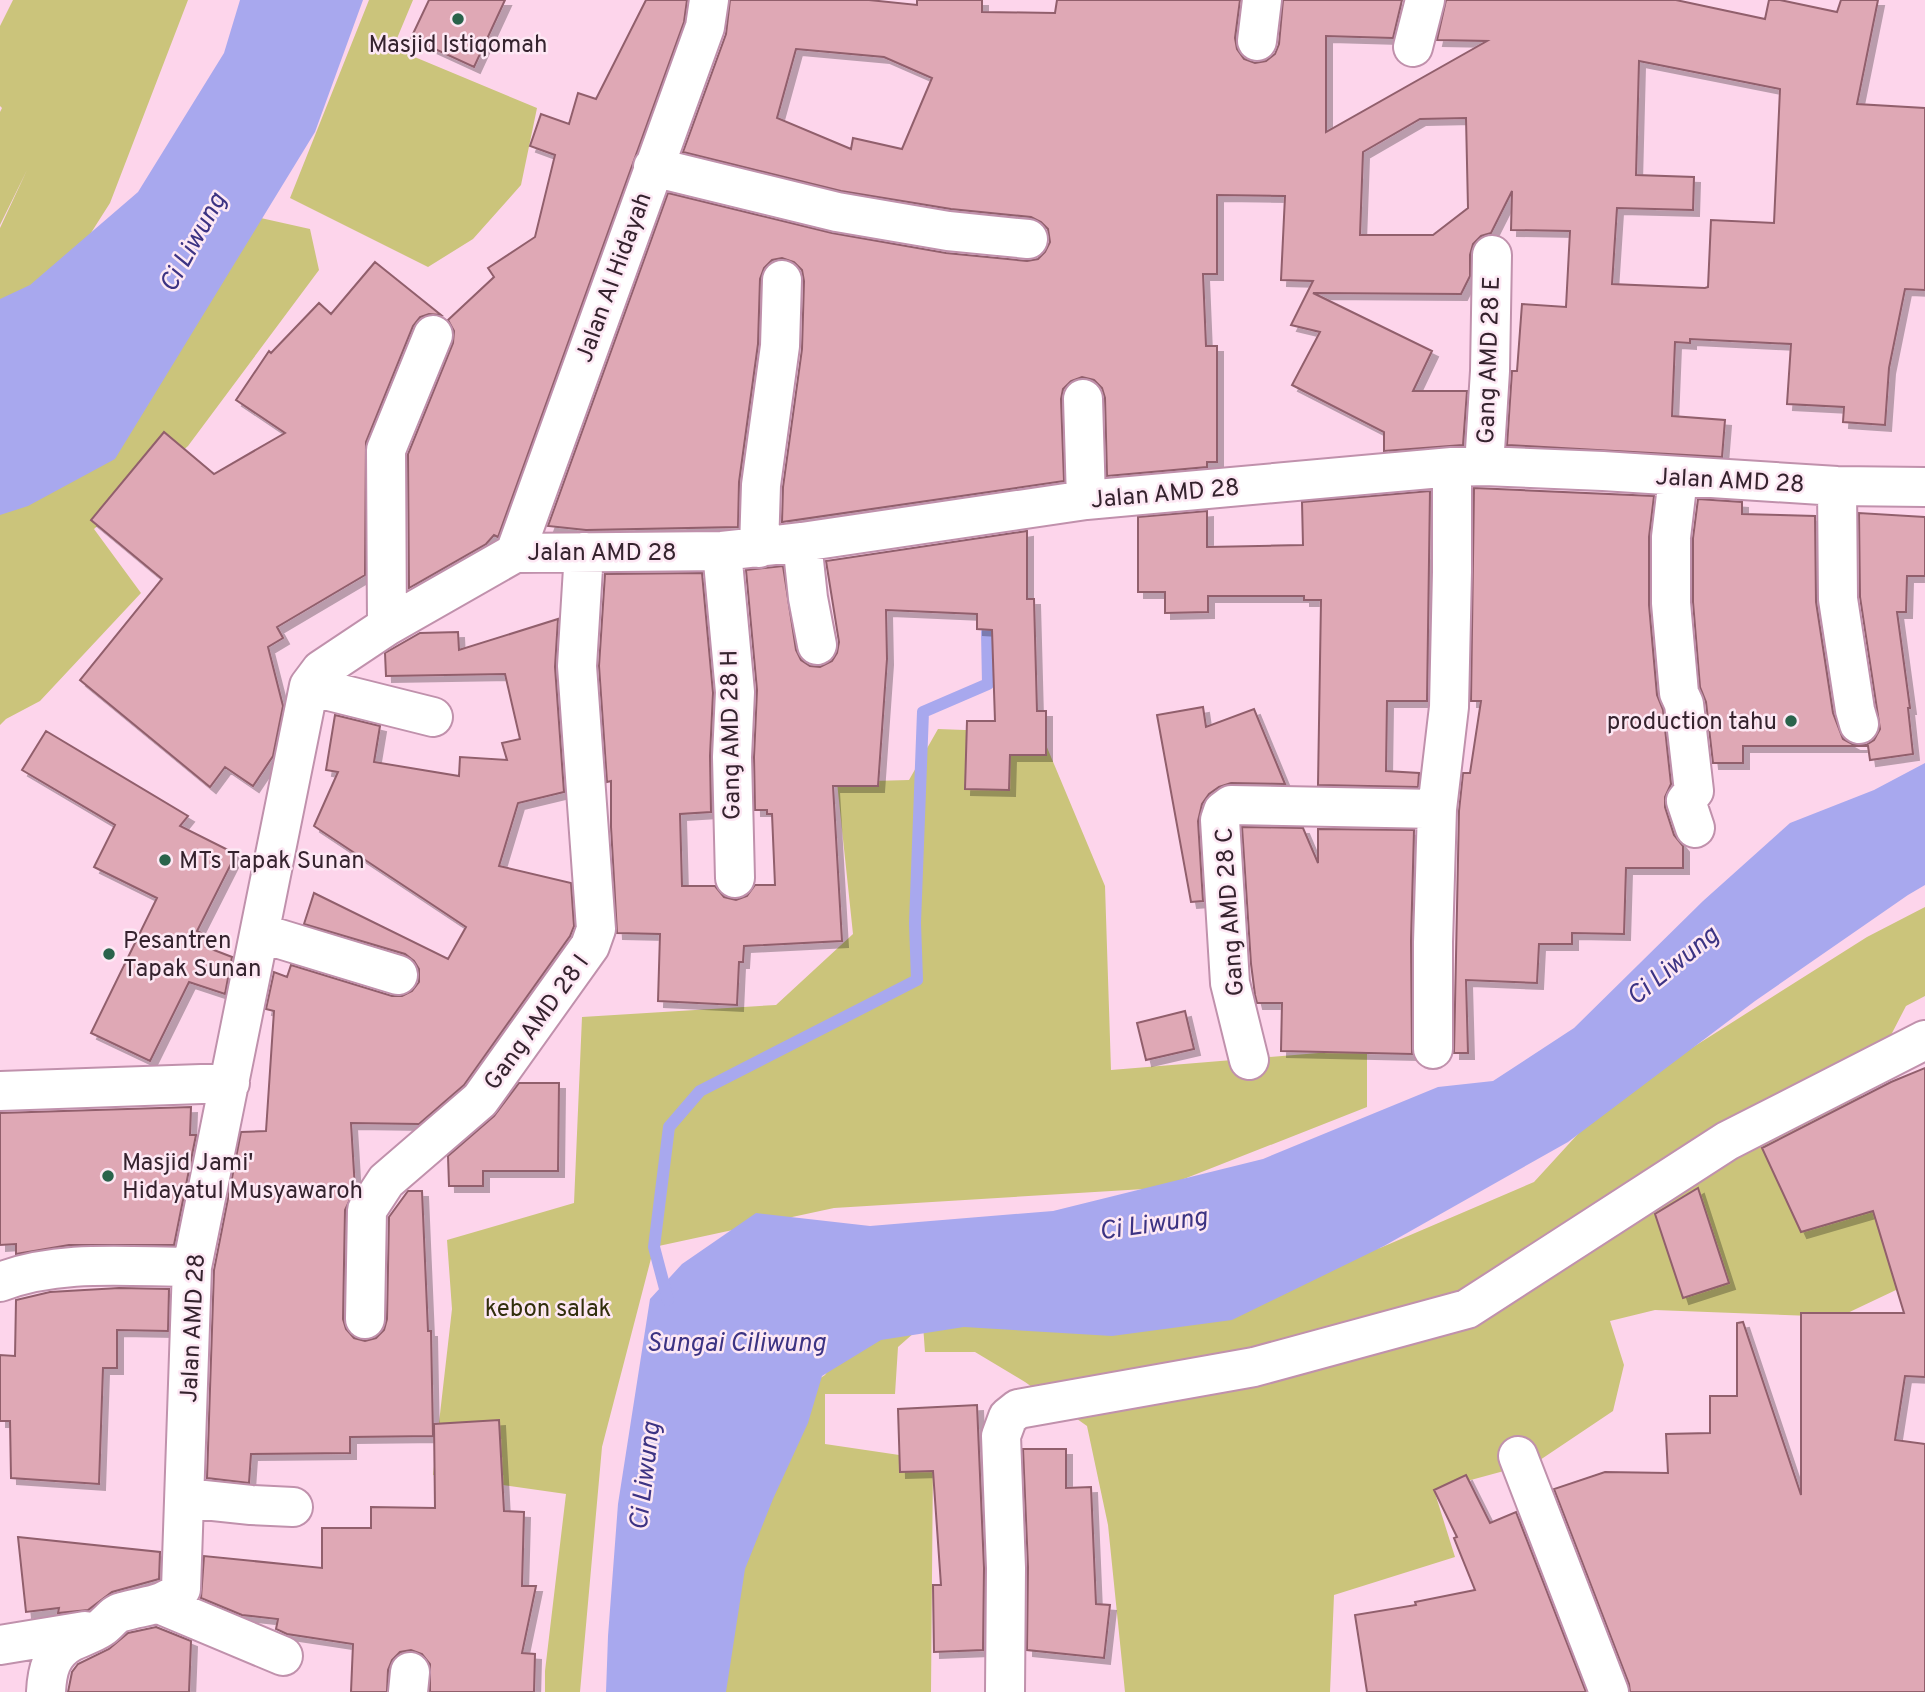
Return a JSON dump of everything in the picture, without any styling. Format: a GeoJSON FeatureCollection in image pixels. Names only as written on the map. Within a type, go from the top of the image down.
{"type":"FeatureCollection","features":[{"type":"Feature","properties":{"kind":"street","name":"Jalan Al Hidayah"},"geometry":{"type":"LineString","coordinates":[[515,553],[705,27],[709,0]]}},
{"type":"Feature","properties":{"kind":"street"},"geometry":{"type":"LineString","coordinates":[[1257,41],[1262,0]]}},
{"type":"Feature","properties":{"kind":"street"},"geometry":{"type":"LineString","coordinates":[[1413,47],[1425,0]]}},
{"type":"Feature","properties":{"kind":"street"},"geometry":{"type":"LineString","coordinates":[[653,167],[837,212],[948,231],[1027,239]]}},
{"type":"Feature","properties":{"kind":"street","name":"Gang AMD 28 E"},"geometry":{"type":"LineString","coordinates":[[1468,467],[1490,371],[1492,255]]}},
{"type":"Feature","properties":{"kind":"street","name":"Gang AMD 28 H"},"geometry":{"type":"LineString","coordinates":[[734,878],[732,757],[741,550],[761,485],[780,346],[782,280]]}},
{"type":"Feature","properties":{"kind":"street"},"geometry":{"type":"LineString","coordinates":[[387,626],[386,450],[433,335]]}},
{"type":"Feature","properties":{"kind":"street"},"geometry":{"type":"LineString","coordinates":[[1083,398],[1086,500]]}},
{"type":"Feature","properties":{"kind":"street"},"geometry":{"type":"LineString","coordinates":[[1433,1049],[1432,966],[1437,809],[1449,707],[1452,572],[1468,467]]}},
{"type":"Feature","properties":{"kind":"street","name":"Jalan AMD 28"},"geometry":{"type":"LineString","coordinates":[[159,1604],[173,1598],[181,1588],[192,1268],[309,686],[321,670],[387,626],[515,553],[741,550],[1086,500],[1468,467],[1603,471],[1678,478],[1837,486],[1925,487]]}},
{"type":"Feature","properties":{"kind":"street"},"geometry":{"type":"LineString","coordinates":[[1678,478],[1671,537],[1671,603],[1679,693],[1684,704],[1694,791],[1686,802],[1695,828]]}},
{"type":"Feature","properties":{"kind":"street"},"geometry":{"type":"LineString","coordinates":[[1837,486],[1838,598],[1859,724]]}},
{"type":"Feature","properties":{"kind":"street"},"geometry":{"type":"LineString","coordinates":[[802,542],[808,598],[817,645]]}},
{"type":"Feature","properties":{"kind":"street","name":"Gang AMD 28 I"},"geometry":{"type":"LineString","coordinates":[[365,1319],[367,1210],[377,1193],[386,1181],[480,1100],[590,946],[596,929],[577,666],[584,552]]}},
{"type":"Feature","properties":{"kind":"street"},"geometry":{"type":"LineString","coordinates":[[309,686],[433,717]]}},
{"type":"Feature","properties":{"kind":"street","name":"Gang AMD 28 C"},"geometry":{"type":"LineString","coordinates":[[1249,1060],[1230,983],[1220,820],[1223,811],[1231,805],[1437,809]]}},
{"type":"Feature","properties":{"kind":"street"},"geometry":{"type":"LineString","coordinates":[[260,933],[398,975]]}},
{"type":"Feature","properties":{"kind":"street"},"geometry":{"type":"LineString","coordinates":[[1005,1692],[1006,1567],[1001,1436],[1008,1418],[1018,1409],[1254,1367],[1467,1310],[1727,1141],[1925,1040]]}},
{"type":"Feature","properties":{"kind":"street"},"geometry":{"type":"LineString","coordinates":[[0,1091],[230,1083]]}},
{"type":"Feature","properties":{"kind":"street"},"geometry":{"type":"LineString","coordinates":[[0,1282],[33,1270],[57,1268],[192,1268]]}},
{"type":"Feature","properties":{"kind":"street"},"geometry":{"type":"LineString","coordinates":[[1518,1456],[1609,1692]]}},
{"type":"Feature","properties":{"kind":"street"},"geometry":{"type":"LineString","coordinates":[[185,1498],[293,1507]]}},
{"type":"Feature","properties":{"kind":"street"},"geometry":{"type":"LineString","coordinates":[[47,1682],[52,1659],[69,1643],[101,1628],[118,1612],[159,1604],[283,1656]]}},
{"type":"Feature","properties":{"kind":"street"},"geometry":{"type":"LineString","coordinates":[[0,1645],[101,1628]]}},
{"type":"Feature","properties":{"kind":"green space"},"geometry":{"type":"Polygon","coordinates":[[[13,0],[188,0],[110,203],[54,291],[0,332],[0,228],[27,170],[0,225],[0,26],[13,0]]]}},
{"type":"Feature","properties":{"kind":"green space"},"geometry":{"type":"Polygon","coordinates":[[[369,0],[413,0],[393,48],[537,108],[521,185],[473,239],[428,267],[290,198],[369,0]]]}},
{"type":"Feature","properties":{"kind":"green space"},"geometry":{"type":"Polygon","coordinates":[[[239,213],[310,229],[319,270],[188,446],[94,529],[141,593],[40,701],[0,725],[0,443],[239,213]]]}},
{"type":"Feature","properties":{"kind":"green space","name":"kebon salak"},"geometry":{"type":"Polygon","coordinates":[[[938,729],[1041,733],[1105,886],[1111,1070],[1367,1049],[1367,1107],[1161,1188],[834,1208],[654,1247],[602,1447],[580,1692],[545,1692],[545,1671],[566,1494],[433,1475],[452,1309],[447,1240],[574,1203],[582,1017],[776,1005],[853,934],[837,782],[909,780],[938,729]]]}},
{"type":"Feature","properties":{"kind":"green space"},"geometry":{"type":"Polygon","coordinates":[[[1925,907],[1925,996],[1906,1006],[1860,1095],[1915,1281],[1839,1317],[1655,1310],[1610,1321],[1624,1365],[1613,1411],[1537,1462],[1434,1490],[1455,1557],[1334,1595],[1330,1692],[1125,1692],[1108,1525],[1087,1426],[1025,1382],[975,1352],[925,1352],[923,1325],[898,1347],[895,1394],[825,1394],[825,1444],[933,1460],[931,1692],[724,1692],[753,1448],[793,1396],[825,1375],[861,1325],[1380,1248],[1534,1182],[1588,1123],[1657,1070],[1867,937],[1925,907]]]}},
{"type":"Feature","properties":{"kind":"water","name":"Ci Liwung"},"geometry":{"type":"Polygon","coordinates":[[[240,0],[363,0],[315,132],[115,459],[28,506],[0,515],[0,299],[30,285],[138,192],[224,53],[240,0]]]}},
{"type":"Feature","properties":{"kind":"water","name":"Sungai Ciliwung"},"geometry":{"type":"Polygon","coordinates":[[[1925,763],[1925,885],[1755,1001],[1568,1142],[1384,1246],[1232,1320],[1112,1336],[964,1327],[881,1340],[822,1376],[808,1423],[745,1569],[726,1692],[606,1692],[618,1504],[650,1299],[682,1264],[756,1213],[870,1226],[1053,1211],[1263,1159],[1438,1087],[1493,1081],[1574,1028],[1703,901],[1790,823],[1874,790],[1925,763]]]}},
{"type":"Feature","properties":{"kind":"building","name":"Masjid Istiqomah"},"geometry":{"type":"Polygon","coordinates":[[[429,0],[505,0],[474,67],[411,38],[429,0]]]}},
{"type":"Feature","properties":{"kind":"building"},"geometry":{"type":"Polygon","coordinates":[[[646,0],[687,0],[684,22],[498,537],[494,535],[486,544],[409,588],[408,454],[453,343],[454,331],[448,320],[494,277],[488,268],[535,237],[555,155],[530,146],[541,114],[569,124],[578,93],[596,99],[646,0]]]}},
{"type":"Feature","properties":{"kind":"building"},"geometry":{"type":"Polygon","coordinates":[[[730,0],[869,0],[917,5],[917,0],[982,0],[982,12],[1055,13],[1057,0],[1240,0],[1235,38],[1237,49],[1244,59],[1255,63],[1266,61],[1275,54],[1279,44],[1283,0],[1402,0],[1393,38],[1326,36],[1326,132],[1487,41],[1437,40],[1446,0],[1676,0],[1765,19],[1769,0],[1837,12],[1841,0],[1878,0],[1857,104],[1925,108],[1925,290],[1905,289],[1889,368],[1885,425],[1843,422],[1844,407],[1787,404],[1791,344],[1690,339],[1690,343],[1675,342],[1672,416],[1725,420],[1722,457],[1507,445],[1512,371],[1517,371],[1522,304],[1566,307],[1570,231],[1511,230],[1512,191],[1491,233],[1481,236],[1473,244],[1470,276],[1461,294],[1313,293],[1432,351],[1413,391],[1467,391],[1463,445],[1384,451],[1384,432],[1292,385],[1320,332],[1291,325],[1313,281],[1281,280],[1285,196],[1217,195],[1217,274],[1203,274],[1206,346],[1217,346],[1217,462],[1207,462],[1207,467],[1107,476],[1105,398],[1102,388],[1094,380],[1082,377],[1071,381],[1063,389],[1061,399],[1064,481],[782,522],[783,487],[802,349],[804,281],[802,270],[794,262],[782,258],[772,260],[764,268],[760,279],[758,344],[739,482],[738,527],[586,530],[548,526],[668,193],[832,233],[946,253],[1027,261],[1038,259],[1050,242],[1048,229],[1031,217],[951,209],[841,191],[683,152],[726,34],[730,0]],[[796,49],[777,118],[851,149],[853,138],[902,149],[932,78],[884,57],[796,49]],[[1639,61],[1636,175],[1694,177],[1693,210],[1617,208],[1612,284],[1708,287],[1711,220],[1774,223],[1780,89],[1639,61]],[[1466,118],[1420,119],[1363,152],[1360,235],[1433,235],[1468,208],[1466,118]]]}},
{"type":"Feature","properties":{"kind":"building"},"geometry":{"type":"Polygon","coordinates":[[[375,262],[441,315],[429,314],[420,317],[413,326],[366,442],[365,575],[277,627],[283,638],[268,647],[283,706],[273,756],[253,786],[225,767],[210,787],[80,680],[162,579],[91,520],[164,432],[214,474],[285,433],[236,400],[269,351],[271,353],[319,303],[331,314],[375,262]]]}},
{"type":"Feature","properties":{"kind":"building"},"geometry":{"type":"Polygon","coordinates":[[[1474,488],[1654,496],[1649,537],[1649,605],[1657,695],[1663,710],[1671,784],[1665,797],[1665,807],[1674,835],[1683,846],[1683,868],[1626,868],[1624,934],[1572,933],[1572,944],[1539,944],[1537,983],[1466,980],[1468,1053],[1454,1053],[1459,811],[1463,773],[1470,773],[1481,701],[1471,701],[1474,488]]]}},
{"type":"Feature","properties":{"kind":"building"},"geometry":{"type":"Polygon","coordinates":[[[1430,491],[1427,701],[1387,701],[1386,771],[1419,773],[1418,787],[1318,785],[1321,600],[1304,600],[1304,596],[1208,596],[1208,612],[1165,613],[1165,592],[1138,592],[1138,517],[1207,511],[1207,547],[1303,545],[1302,502],[1430,491]]]}},
{"type":"Feature","properties":{"kind":"building"},"geometry":{"type":"Polygon","coordinates":[[[1698,499],[1742,502],[1742,514],[1815,516],[1816,602],[1833,713],[1843,739],[1854,745],[1866,745],[1874,740],[1880,729],[1860,597],[1859,513],[1925,517],[1925,576],[1907,576],[1906,612],[1897,612],[1910,708],[1913,754],[1870,760],[1868,746],[1743,746],[1743,763],[1713,763],[1706,702],[1700,687],[1693,602],[1693,538],[1698,499]]]}},
{"type":"Feature","properties":{"kind":"building"},"geometry":{"type":"Polygon","coordinates":[[[1027,531],[1027,599],[1034,599],[1037,711],[1046,711],[1046,755],[1010,755],[1009,790],[965,789],[967,721],[995,721],[992,630],[977,629],[977,614],[886,610],[887,659],[878,786],[833,786],[842,941],[744,946],[743,962],[739,962],[737,1005],[658,1001],[660,934],[617,933],[611,781],[607,782],[599,666],[605,574],[702,573],[713,693],[711,812],[680,814],[682,886],[715,886],[724,897],[736,900],[747,896],[755,885],[775,885],[772,814],[767,814],[767,810],[755,810],[757,690],[746,570],[783,566],[796,650],[801,660],[810,666],[820,667],[832,661],[839,642],[826,561],[1027,531]]]}},
{"type":"Feature","properties":{"kind":"building"},"geometry":{"type":"Polygon","coordinates":[[[558,619],[555,667],[564,792],[518,803],[499,866],[571,883],[574,926],[570,936],[464,1085],[419,1124],[351,1123],[355,1189],[345,1210],[343,1319],[346,1329],[354,1338],[365,1341],[376,1338],[384,1330],[387,1319],[389,1217],[408,1191],[422,1191],[428,1331],[431,1331],[433,1436],[350,1437],[350,1453],[251,1454],[249,1483],[207,1478],[214,1270],[241,1132],[266,1131],[274,1011],[266,1009],[274,972],[287,977],[291,965],[392,996],[402,996],[412,991],[419,982],[419,969],[405,954],[304,924],[314,893],[448,959],[466,927],[314,826],[338,772],[326,770],[335,715],[380,726],[374,762],[459,776],[460,757],[507,760],[502,743],[520,739],[505,674],[386,676],[385,653],[420,633],[458,632],[459,650],[558,619]]]}},
{"type":"Feature","properties":{"kind":"building"},"geometry":{"type":"Polygon","coordinates":[[[1203,707],[1206,727],[1254,709],[1285,784],[1231,783],[1209,794],[1202,804],[1198,821],[1203,901],[1191,902],[1157,715],[1203,707]]]}},
{"type":"Feature","properties":{"kind":"building"},"geometry":{"type":"Polygon","coordinates":[[[46,731],[188,816],[180,826],[236,854],[197,931],[211,938],[206,947],[232,957],[225,994],[189,982],[150,1061],[91,1033],[157,898],[94,867],[115,825],[22,770],[46,731]]]}},
{"type":"Feature","properties":{"kind":"building"},"geometry":{"type":"Polygon","coordinates":[[[1242,827],[1303,828],[1318,863],[1318,829],[1414,830],[1412,1054],[1281,1051],[1282,1003],[1257,1003],[1255,995],[1242,827]]]}},
{"type":"Feature","properties":{"kind":"building"},"geometry":{"type":"Polygon","coordinates":[[[1185,1011],[1194,1049],[1146,1060],[1137,1023],[1185,1011]]]}},
{"type":"Feature","properties":{"kind":"building"},"geometry":{"type":"Polygon","coordinates":[[[1925,1068],[1925,1377],[1905,1376],[1895,1440],[1925,1444],[1925,1692],[1630,1692],[1554,1489],[1605,1472],[1668,1473],[1666,1434],[1710,1433],[1710,1396],[1737,1396],[1737,1323],[1743,1322],[1801,1495],[1801,1313],[1904,1313],[1873,1211],[1801,1232],[1762,1148],[1891,1082],[1925,1068]]]}},
{"type":"Feature","properties":{"kind":"building"},"geometry":{"type":"Polygon","coordinates":[[[519,1083],[559,1083],[558,1171],[483,1171],[483,1186],[449,1186],[448,1156],[494,1116],[519,1083]]]}},
{"type":"Feature","properties":{"kind":"building","name":"Masjid Jami' Hidayatul Musyawaroh"},"geometry":{"type":"Polygon","coordinates":[[[191,1107],[190,1135],[196,1135],[174,1245],[69,1245],[16,1254],[16,1244],[0,1245],[0,1113],[191,1107]]]}},
{"type":"Feature","properties":{"kind":"building"},"geometry":{"type":"Polygon","coordinates":[[[1698,1188],[1729,1283],[1683,1298],[1655,1214],[1698,1188]]]}},
{"type":"Feature","properties":{"kind":"building"},"geometry":{"type":"Polygon","coordinates":[[[119,1288],[169,1289],[168,1331],[117,1330],[117,1368],[103,1368],[99,1484],[11,1478],[10,1421],[0,1421],[0,1355],[15,1356],[16,1300],[50,1292],[119,1288]]]}},
{"type":"Feature","properties":{"kind":"building"},"geometry":{"type":"Polygon","coordinates":[[[977,1405],[984,1568],[983,1650],[934,1652],[933,1585],[941,1585],[933,1471],[900,1472],[898,1409],[977,1405]]]}},
{"type":"Feature","properties":{"kind":"building"},"geometry":{"type":"Polygon","coordinates":[[[499,1420],[504,1511],[524,1512],[522,1586],[536,1586],[522,1653],[535,1654],[534,1692],[430,1692],[430,1664],[422,1654],[411,1650],[400,1652],[392,1660],[388,1670],[387,1692],[351,1692],[353,1644],[287,1634],[276,1629],[278,1619],[242,1615],[201,1598],[204,1556],[322,1568],[322,1528],[371,1528],[371,1507],[435,1508],[434,1424],[499,1420]]]}},
{"type":"Feature","properties":{"kind":"building"},"geometry":{"type":"Polygon","coordinates":[[[1023,1449],[1066,1449],[1066,1488],[1091,1487],[1096,1604],[1110,1605],[1104,1658],[1027,1650],[1028,1567],[1023,1449]]]}},
{"type":"Feature","properties":{"kind":"building"},"geometry":{"type":"Polygon","coordinates":[[[1466,1475],[1490,1523],[1516,1512],[1586,1692],[1367,1692],[1355,1615],[1416,1605],[1415,1602],[1475,1590],[1454,1538],[1457,1537],[1434,1490],[1466,1475]]]}},
{"type":"Feature","properties":{"kind":"building"},"geometry":{"type":"Polygon","coordinates":[[[18,1537],[160,1552],[159,1579],[112,1592],[88,1610],[58,1613],[59,1608],[26,1612],[18,1537]]]}},
{"type":"Feature","properties":{"kind":"building"},"geometry":{"type":"Polygon","coordinates":[[[156,1627],[191,1641],[189,1692],[68,1692],[72,1672],[78,1664],[109,1649],[128,1633],[156,1627]]]}},
{"type":"Feature","properties":{"kind":"waterway"},"geometry":{"type":"LineString","coordinates":[[668,1300],[654,1247],[669,1127],[700,1091],[917,980],[915,923],[923,712],[988,684],[987,632]]}},
{"type":"Feature","properties":{"kind":"place","name":"Masjid Istiqomah"},"geometry":{"type":"Point","coordinates":[458,19]}},
{"type":"Feature","properties":{"kind":"place","name":"production tahu"},"geometry":{"type":"Point","coordinates":[1791,721]}},
{"type":"Feature","properties":{"kind":"place","name":"MTs Tapak Sunan"},"geometry":{"type":"Point","coordinates":[165,860]}},
{"type":"Feature","properties":{"kind":"place","name":"Pesantren Tapak Sunan"},"geometry":{"type":"Point","coordinates":[109,954]}},
{"type":"Feature","properties":{"kind":"place","name":"Masjid Jami' Hidayatul Musyawaroh"},"geometry":{"type":"Point","coordinates":[108,1176]}}]}
